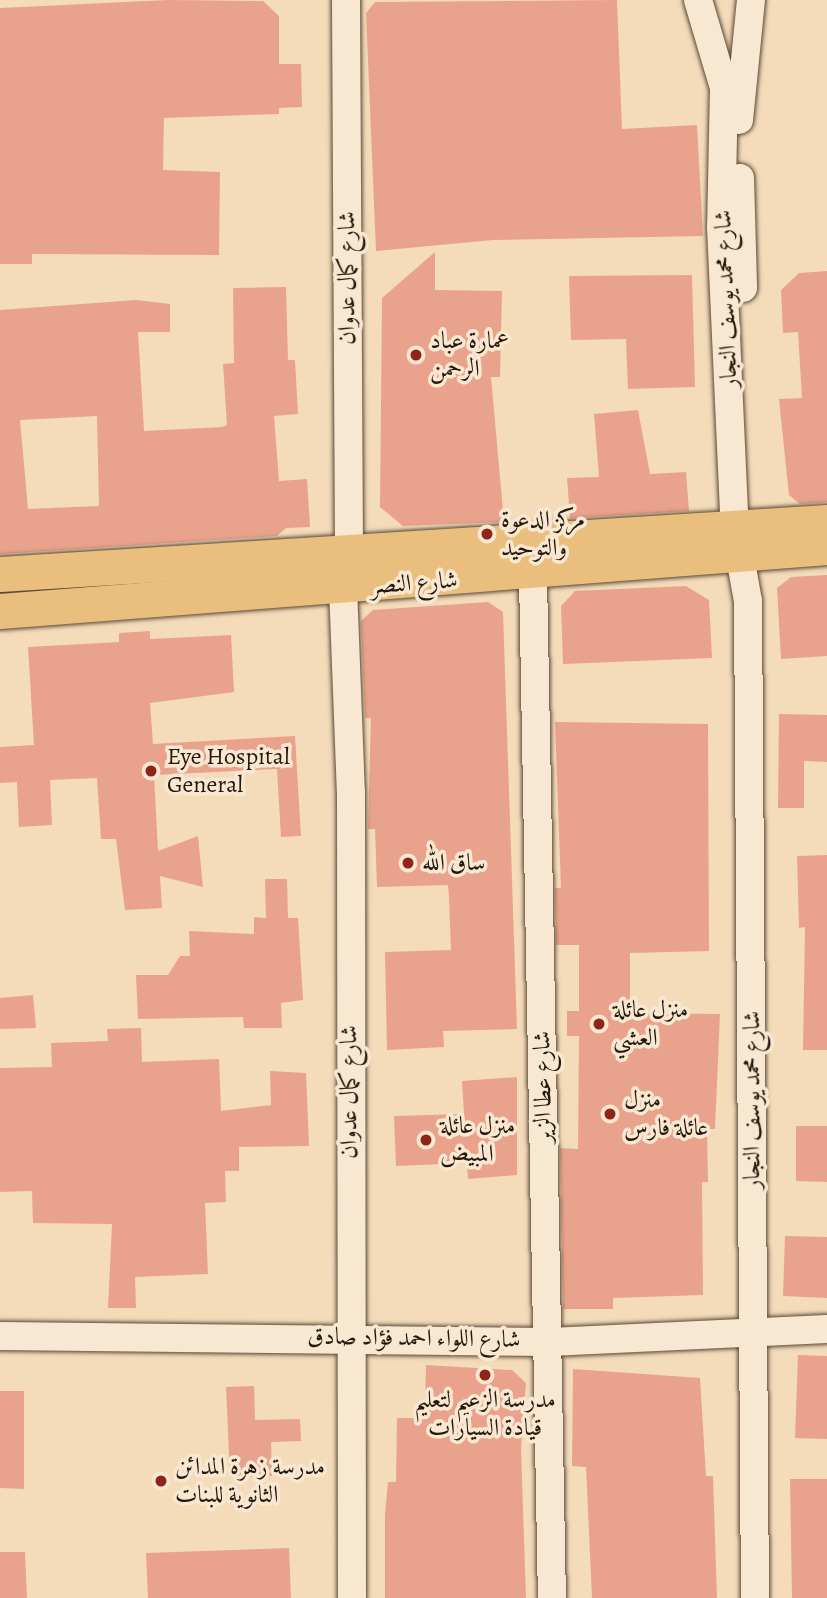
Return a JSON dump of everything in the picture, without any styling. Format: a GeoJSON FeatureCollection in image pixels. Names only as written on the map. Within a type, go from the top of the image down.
{"type":"FeatureCollection","features":[{"type":"Feature","properties":{"kind":"main road","name":"شارع النصر"},"geometry":{"type":"LineString","coordinates":[[0,574],[346,572],[533,575],[746,541],[827,522]]}},
{"type":"Feature","properties":{"kind":"main road","name":"شارع النصر"},"geometry":{"type":"LineString","coordinates":[[0,611],[346,572],[746,541],[827,547]]}},
{"type":"Feature","properties":{"kind":"street","name":"شارع كمال عدوان"},"geometry":{"type":"LineString","coordinates":[[346,0],[346,572],[351,792],[348,1335],[352,1598]]}},
{"type":"Feature","properties":{"kind":"street","name":"شارع محمد يوسف النجار"},"geometry":{"type":"LineString","coordinates":[[698,0],[724,88],[721,226],[746,541]]}},
{"type":"Feature","properties":{"kind":"street","name":"شارع محمد يوسف النجار"},"geometry":{"type":"LineString","coordinates":[[751,0],[738,131],[748,601],[755,1598]]}},
{"type":"Feature","properties":{"kind":"street","name":"شارع عطا الزير"},"geometry":{"type":"LineString","coordinates":[[533,575],[550,1342],[552,1598]]}},
{"type":"Feature","properties":{"kind":"street","name":"شارع اللواء احمد فؤاد صادق"},"geometry":{"type":"LineString","coordinates":[[0,1336],[348,1335],[550,1342],[827,1329]]}},
{"type":"Feature","properties":{"kind":"building"},"geometry":{"type":"Polygon","coordinates":[[[168,0],[263,1],[279,16],[279,64],[301,64],[302,107],[279,108],[279,114],[164,118],[163,170],[220,172],[219,255],[32,254],[32,264],[0,264],[0,8],[168,0]]]}},
{"type":"Feature","properties":{"kind":"building"},"geometry":{"type":"Polygon","coordinates":[[[617,0],[622,129],[697,125],[703,236],[493,240],[376,251],[366,13],[375,2],[617,0]]]}},
{"type":"Feature","properties":{"kind":"building"},"geometry":{"type":"Polygon","coordinates":[[[435,252],[435,290],[502,291],[500,377],[491,377],[504,522],[403,526],[380,507],[382,298],[435,252]]]}},
{"type":"Feature","properties":{"kind":"building"},"geometry":{"type":"Polygon","coordinates":[[[827,271],[827,502],[800,504],[789,495],[779,399],[802,398],[798,332],[783,333],[781,290],[799,273],[827,271]]]}},
{"type":"Feature","properties":{"kind":"building"},"geometry":{"type":"Polygon","coordinates":[[[692,275],[695,387],[628,389],[626,339],[571,340],[569,276],[692,275]]]}},
{"type":"Feature","properties":{"kind":"building"},"geometry":{"type":"Polygon","coordinates":[[[286,287],[288,360],[295,360],[298,414],[274,416],[279,481],[307,479],[310,527],[286,528],[277,536],[0,554],[0,310],[136,300],[170,304],[170,332],[138,332],[144,431],[222,427],[227,425],[223,364],[234,363],[233,288],[286,287]],[[97,416],[20,420],[28,509],[99,506],[97,416]]]}},
{"type":"Feature","properties":{"kind":"building"},"geometry":{"type":"Polygon","coordinates":[[[638,410],[650,474],[686,472],[689,511],[570,518],[567,478],[599,477],[594,414],[638,410]]]}},
{"type":"Feature","properties":{"kind":"building"},"geometry":{"type":"Polygon","coordinates":[[[827,575],[827,656],[781,659],[777,588],[791,577],[827,575]]]}},
{"type":"Feature","properties":{"kind":"building"},"geometry":{"type":"Polygon","coordinates":[[[686,586],[709,600],[712,658],[563,664],[561,606],[575,591],[686,586]]]}},
{"type":"Feature","properties":{"kind":"building"},"geometry":{"type":"Polygon","coordinates":[[[488,602],[503,612],[517,1029],[443,1031],[444,1047],[387,1050],[385,952],[451,950],[449,897],[448,885],[377,887],[375,829],[368,829],[371,718],[365,718],[361,621],[373,610],[488,602]]]}},
{"type":"Feature","properties":{"kind":"building"},"geometry":{"type":"Polygon","coordinates":[[[150,631],[150,639],[231,635],[234,692],[150,703],[153,744],[295,736],[301,836],[281,837],[277,769],[154,775],[158,851],[198,836],[203,887],[160,876],[162,908],[125,910],[116,839],[101,839],[97,778],[50,780],[52,825],[19,827],[17,782],[0,783],[0,747],[34,745],[28,647],[119,642],[119,633],[150,631]]]}},
{"type":"Feature","properties":{"kind":"building"},"geometry":{"type":"Polygon","coordinates":[[[779,714],[827,715],[827,762],[804,761],[804,808],[778,808],[779,714]]]}},
{"type":"Feature","properties":{"kind":"building"},"geometry":{"type":"Polygon","coordinates":[[[555,722],[708,724],[709,951],[630,953],[630,1013],[720,1014],[715,1129],[707,1129],[708,1182],[702,1182],[703,1295],[613,1298],[613,1309],[563,1309],[560,1148],[578,1149],[579,1036],[567,1036],[567,1011],[579,1011],[579,945],[556,945],[555,888],[561,888],[555,722]]]}},
{"type":"Feature","properties":{"kind":"building"},"geometry":{"type":"Polygon","coordinates":[[[827,855],[827,1050],[803,1050],[805,927],[799,928],[797,856],[827,855]]]}},
{"type":"Feature","properties":{"kind":"building"},"geometry":{"type":"Polygon","coordinates":[[[265,879],[287,879],[288,918],[298,918],[303,1000],[281,1003],[282,1028],[244,1028],[243,1017],[138,1019],[136,975],[168,975],[180,956],[190,956],[189,931],[254,934],[254,917],[266,918],[265,879]]]}},
{"type":"Feature","properties":{"kind":"building"},"geometry":{"type":"Polygon","coordinates":[[[33,995],[36,1028],[0,1029],[0,998],[33,995]]]}},
{"type":"Feature","properties":{"kind":"building"},"geometry":{"type":"Polygon","coordinates":[[[141,1028],[142,1062],[219,1059],[221,1111],[271,1105],[270,1071],[306,1073],[309,1146],[239,1147],[239,1171],[225,1171],[226,1202],[205,1203],[208,1274],[135,1277],[136,1308],[108,1308],[112,1224],[33,1223],[32,1191],[0,1192],[0,1068],[52,1067],[51,1043],[108,1041],[107,1029],[141,1028]]]}},
{"type":"Feature","properties":{"kind":"building"},"geometry":{"type":"Polygon","coordinates":[[[517,1077],[517,1175],[468,1179],[467,1163],[396,1166],[394,1116],[464,1114],[462,1081],[517,1077]]]}},
{"type":"Feature","properties":{"kind":"building"},"geometry":{"type":"Polygon","coordinates":[[[796,1126],[827,1126],[827,1182],[796,1181],[796,1126]]]}},
{"type":"Feature","properties":{"kind":"building"},"geometry":{"type":"Polygon","coordinates":[[[785,1236],[827,1237],[827,1298],[783,1296],[785,1236]]]}},
{"type":"Feature","properties":{"kind":"building"},"geometry":{"type":"Polygon","coordinates":[[[798,1355],[827,1356],[827,1439],[795,1438],[798,1355]]]}},
{"type":"Feature","properties":{"kind":"building"},"geometry":{"type":"Polygon","coordinates":[[[426,1365],[512,1370],[526,1383],[521,1448],[526,1598],[385,1598],[385,1514],[388,1482],[396,1482],[397,1418],[425,1418],[426,1365]]]}},
{"type":"Feature","properties":{"kind":"building"},"geometry":{"type":"Polygon","coordinates":[[[573,1369],[700,1378],[706,1476],[713,1476],[717,1598],[592,1598],[586,1467],[572,1466],[573,1369]]]}},
{"type":"Feature","properties":{"kind":"building"},"geometry":{"type":"Polygon","coordinates":[[[254,1386],[255,1420],[300,1419],[301,1441],[271,1442],[272,1476],[230,1477],[226,1387],[254,1386]]]}},
{"type":"Feature","properties":{"kind":"building"},"geometry":{"type":"Polygon","coordinates":[[[0,1391],[24,1391],[24,1489],[0,1488],[0,1391]]]}},
{"type":"Feature","properties":{"kind":"building"},"geometry":{"type":"Polygon","coordinates":[[[790,1479],[827,1479],[827,1598],[792,1598],[790,1479]]]}},
{"type":"Feature","properties":{"kind":"building"},"geometry":{"type":"Polygon","coordinates":[[[289,1548],[291,1598],[148,1598],[146,1553],[289,1548]]]}},
{"type":"Feature","properties":{"kind":"building"},"geometry":{"type":"Polygon","coordinates":[[[0,1552],[25,1552],[27,1598],[0,1598],[0,1552]]]}},
{"type":"Feature","properties":{"kind":"place","name":"عمارة عباد الرحمن"},"geometry":{"type":"Point","coordinates":[416,355]}},
{"type":"Feature","properties":{"kind":"place","name":"مركز الدعوة والتوحيد"},"geometry":{"type":"Point","coordinates":[487,534]}},
{"type":"Feature","properties":{"kind":"place","name":"Eye Hospital General"},"geometry":{"type":"Point","coordinates":[151,771]}},
{"type":"Feature","properties":{"kind":"place","name":"ساق الله"},"geometry":{"type":"Point","coordinates":[408,863]}},
{"type":"Feature","properties":{"kind":"place","name":"منزل عائلة العشي"},"geometry":{"type":"Point","coordinates":[599,1024]}},
{"type":"Feature","properties":{"kind":"place","name":"منزل عائلة فارس"},"geometry":{"type":"Point","coordinates":[610,1114]}},
{"type":"Feature","properties":{"kind":"place","name":"منزل عائلة المبيض"},"geometry":{"type":"Point","coordinates":[426,1140]}},
{"type":"Feature","properties":{"kind":"place","name":"مدرسة الزعيم لتعليم قيادة السيارات"},"geometry":{"type":"Point","coordinates":[485,1375]}},
{"type":"Feature","properties":{"kind":"place","name":"مدرسة زهرة المدائن الثانوية للبنات"},"geometry":{"type":"Point","coordinates":[161,1481]}}]}
